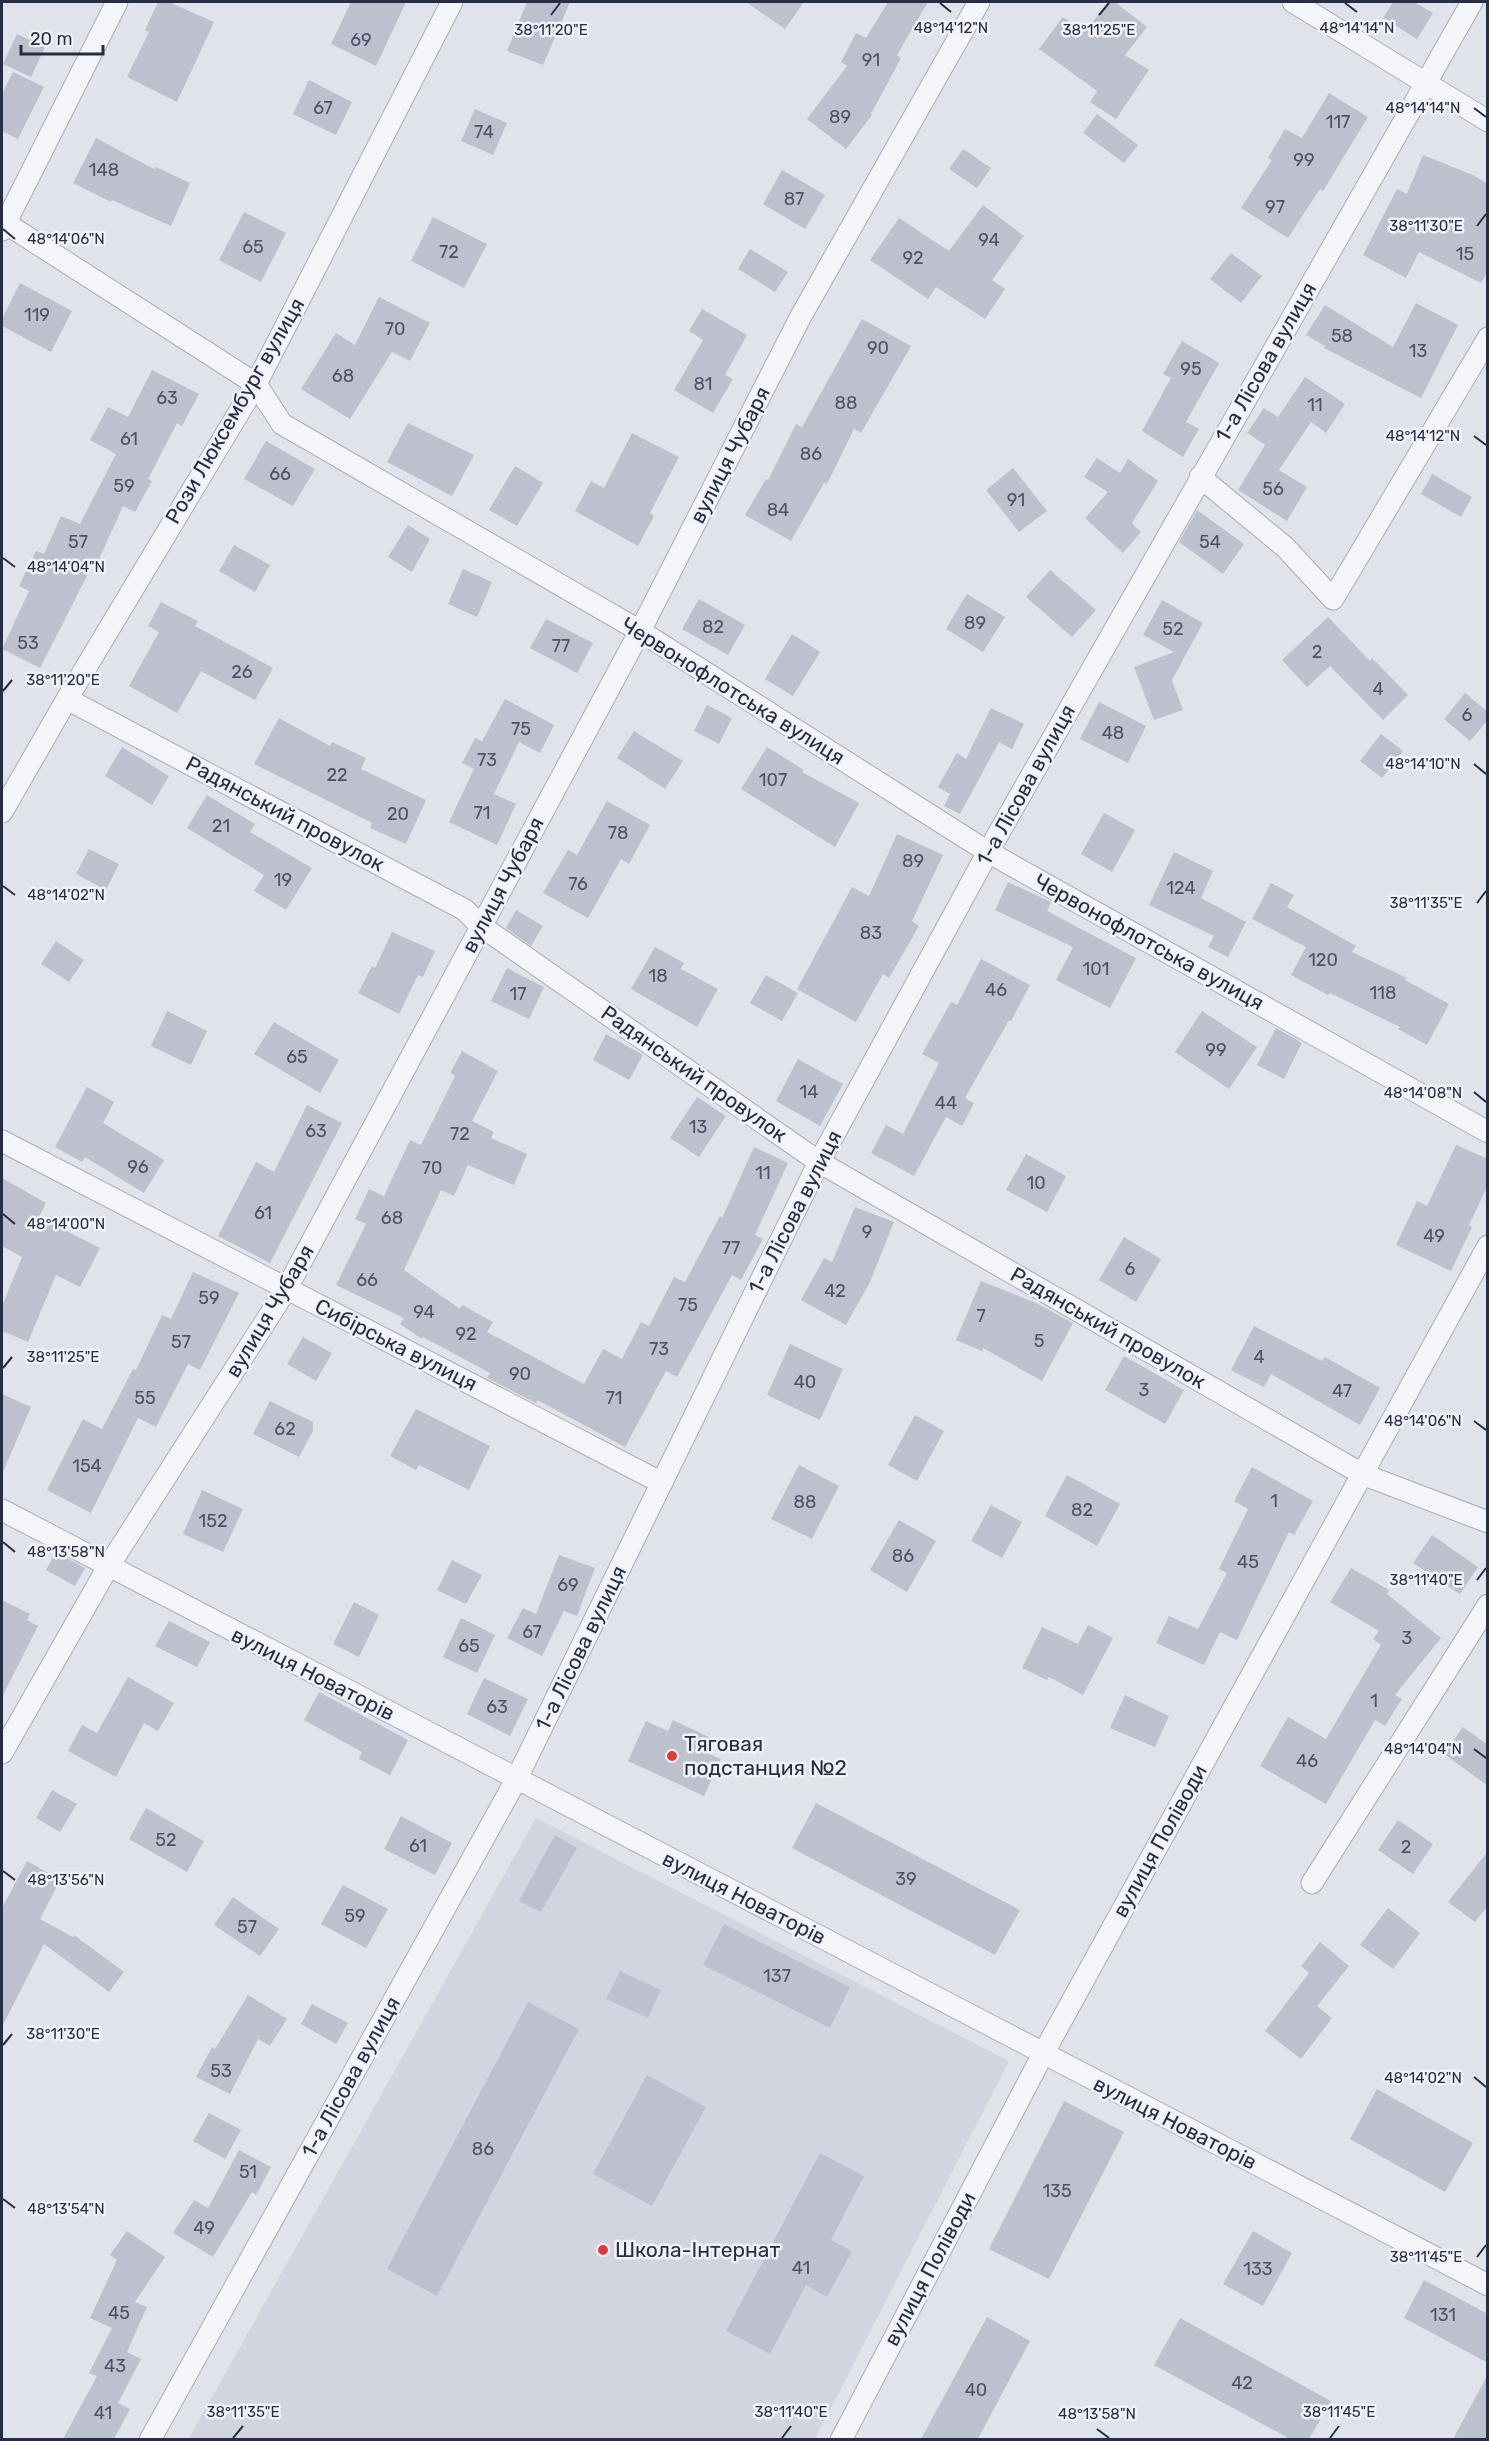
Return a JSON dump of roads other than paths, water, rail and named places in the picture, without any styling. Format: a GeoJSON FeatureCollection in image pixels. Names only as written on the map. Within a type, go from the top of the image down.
{"type":"FeatureCollection","features":[{"type":"Feature","properties":{"kind":"street"},"geometry":{"type":"LineString","coordinates":[[3,225],[117,2]]}},
{"type":"Feature","properties":{"kind":"street","name":"Рози Люксембург вулиця"},"geometry":{"type":"LineString","coordinates":[[2,812],[256,384],[452,2]]}},
{"type":"Feature","properties":{"kind":"street","name":"вулиця Чубаря"},"geometry":{"type":"LineString","coordinates":[[2,1753],[108,1567],[287,1288],[640,631],[801,316],[978,2]]}},
{"type":"Feature","properties":{"kind":"street"},"geometry":{"type":"LineString","coordinates":[[1293,2],[1488,121]]}},
{"type":"Feature","properties":{"kind":"street","name":"1-а Лісова вулиця"},"geometry":{"type":"LineString","coordinates":[[150,2439],[516,1780],[819,1162],[988,852],[1472,2]]}},
{"type":"Feature","properties":{"kind":"street","name":"Червонофлотська вулиця"},"geometry":{"type":"LineString","coordinates":[[3,225],[256,384],[282,423],[640,631],[988,852],[1488,1132]]}},
{"type":"Feature","properties":{"kind":"street"},"geometry":{"type":"LineString","coordinates":[[1200,477],[1285,547],[1333,599],[1488,338]]}},
{"type":"Feature","properties":{"kind":"street","name":"Радянський провулок"},"geometry":{"type":"LineString","coordinates":[[67,699],[465,909],[481,926],[819,1162],[1362,1474],[1488,1522]]}},
{"type":"Feature","properties":{"kind":"street","name":"Сибірська вулиця"},"geometry":{"type":"LineString","coordinates":[[2,1141],[662,1483]]}},
{"type":"Feature","properties":{"kind":"street","name":"вулиця Поліводи"},"geometry":{"type":"LineString","coordinates":[[841,2439],[1043,2054],[1488,1246]]}},
{"type":"Feature","properties":{"kind":"street","name":"вулиця Новаторів"},"geometry":{"type":"LineString","coordinates":[[2,1510],[1488,2285]]}},
{"type":"Feature","properties":{"kind":"street"},"geometry":{"type":"LineString","coordinates":[[1312,1883],[1488,1605]]}},
{"type":"Feature","properties":{"kind":"place","name":"Тяговая подстанция №2"},"geometry":{"type":"Point","coordinates":[672,1756]}},
{"type":"Feature","properties":{"kind":"place","name":"Школа-Інтернат"},"geometry":{"type":"Point","coordinates":[603,2250]}}]}
